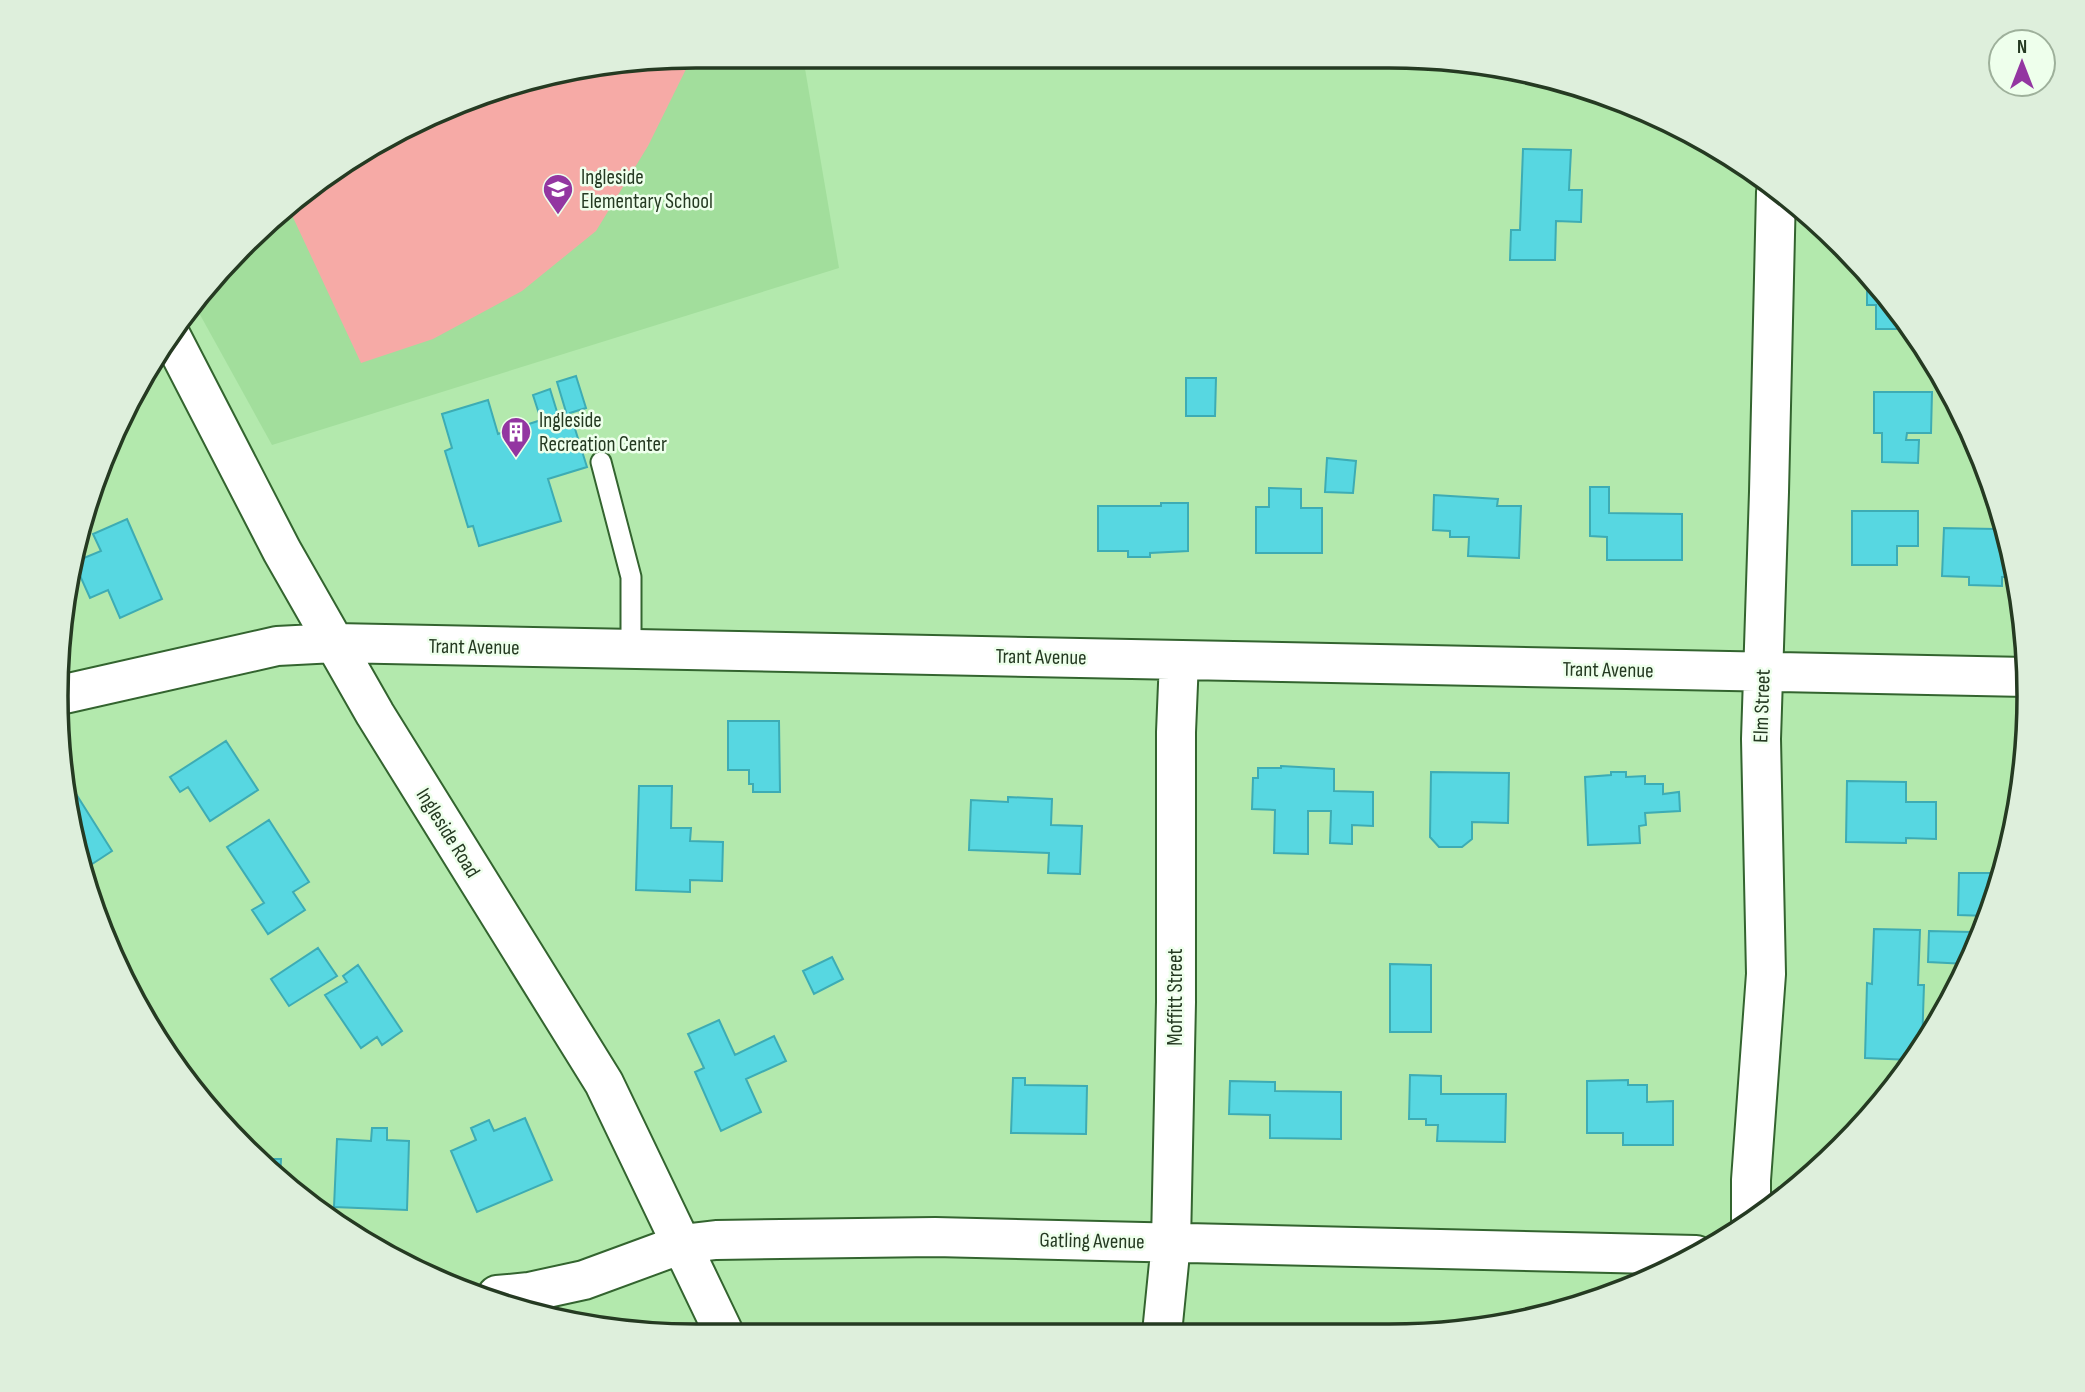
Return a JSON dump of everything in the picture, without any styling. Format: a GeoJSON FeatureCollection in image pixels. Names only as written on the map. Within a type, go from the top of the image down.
{"type":"FeatureCollection","features":[{"type":"Feature","properties":{"kind":"street","name":"Elm Street"},"geometry":{"type":"LineString","coordinates":[[1751,1209],[1766,974],[1761,739],[1776,202]]}},
{"type":"Feature","properties":{"kind":"street","name":"Ingleside Road"},"geometry":{"type":"LineString","coordinates":[[176,345],[282,551],[375,714],[604,1083],[720,1324]]}},
{"type":"Feature","properties":{"kind":"street","name":"Trant Avenue"},"geometry":{"type":"LineString","coordinates":[[68,693],[277,646],[335,643],[2016,677]]}},
{"type":"Feature","properties":{"kind":"street","name":"Moffitt Street"},"geometry":{"type":"LineString","coordinates":[[1163,1324],[1171,1243],[1176,1002],[1174,846],[1179,660]]}},
{"type":"Feature","properties":{"kind":"street","name":"Gatling Avenue"},"geometry":{"type":"LineString","coordinates":[[519,1298],[584,1280],[682,1244],[716,1240],[935,1237],[1675,1255]]}},
{"type":"Feature","properties":{"kind":"lane"},"geometry":{"type":"LineString","coordinates":[[601,462],[631,577],[631,650]]}},
{"type":"Feature","properties":{"kind":"shaded area"},"geometry":{"type":"Polygon","coordinates":[[[686,68],[648,146],[596,231],[522,291],[433,339],[361,363],[292,216],[347,174],[382,152],[456,116],[494,102],[574,80],[686,68]]]}},
{"type":"Feature","properties":{"kind":"shaded area","name":"Ingleside Elementary School"},"geometry":{"type":"Polygon","coordinates":[[[805,68],[839,268],[272,445],[199,313],[252,252],[282,224],[347,174],[382,152],[456,116],[494,102],[574,80],[655,70],[805,68]]]}},
{"type":"Feature","properties":{"kind":"building"},"geometry":{"type":"Polygon","coordinates":[[[1523,149],[1571,150],[1569,190],[1582,190],[1581,222],[1556,221],[1555,260],[1510,260],[1511,230],[1520,230],[1523,149]]]}},
{"type":"Feature","properties":{"kind":"building"},"geometry":{"type":"Polygon","coordinates":[[[1867,291],[1898,329],[1876,329],[1876,305],[1867,305],[1867,291]]]}},
{"type":"Feature","properties":{"kind":"building","name":"Ingleside Recreation Center"},"geometry":{"type":"Polygon","coordinates":[[[576,376],[586,408],[570,413],[587,467],[548,479],[561,521],[479,546],[473,526],[468,527],[445,451],[452,448],[442,414],[488,400],[498,434],[541,420],[533,395],[550,389],[558,415],[566,412],[557,382],[576,376]]]}},
{"type":"Feature","properties":{"kind":"building"},"geometry":{"type":"Polygon","coordinates":[[[1186,378],[1216,378],[1215,416],[1186,416],[1186,378]]]}},
{"type":"Feature","properties":{"kind":"building"},"geometry":{"type":"Polygon","coordinates":[[[1874,392],[1932,392],[1931,433],[1907,433],[1906,440],[1919,440],[1918,463],[1882,462],[1882,433],[1874,433],[1874,392]]]}},
{"type":"Feature","properties":{"kind":"building"},"geometry":{"type":"Polygon","coordinates":[[[1327,458],[1356,461],[1353,493],[1325,492],[1327,458]]]}},
{"type":"Feature","properties":{"kind":"building"},"geometry":{"type":"Polygon","coordinates":[[[1590,487],[1609,487],[1609,513],[1682,514],[1682,560],[1607,560],[1607,537],[1590,536],[1590,487]]]}},
{"type":"Feature","properties":{"kind":"building"},"geometry":{"type":"Polygon","coordinates":[[[1269,488],[1301,489],[1301,508],[1322,508],[1322,553],[1256,553],[1256,507],[1269,507],[1269,488]]]}},
{"type":"Feature","properties":{"kind":"building"},"geometry":{"type":"Polygon","coordinates":[[[1434,495],[1498,499],[1497,506],[1521,506],[1519,558],[1468,556],[1469,537],[1450,537],[1450,531],[1433,530],[1434,495]]]}},
{"type":"Feature","properties":{"kind":"building"},"geometry":{"type":"Polygon","coordinates":[[[1161,503],[1188,503],[1188,551],[1150,553],[1150,557],[1128,557],[1128,551],[1098,551],[1098,506],[1161,506],[1161,503]]]}},
{"type":"Feature","properties":{"kind":"building"},"geometry":{"type":"Polygon","coordinates":[[[1852,511],[1918,511],[1918,546],[1897,546],[1897,565],[1852,565],[1852,511]]]}},
{"type":"Feature","properties":{"kind":"building"},"geometry":{"type":"Polygon","coordinates":[[[127,519],[162,599],[120,618],[108,590],[90,598],[80,575],[84,558],[101,551],[93,534],[127,519]]]}},
{"type":"Feature","properties":{"kind":"building"},"geometry":{"type":"Polygon","coordinates":[[[1944,528],[1993,529],[2005,577],[2002,577],[2002,586],[1969,585],[1969,577],[1942,576],[1944,528]]]}},
{"type":"Feature","properties":{"kind":"building"},"geometry":{"type":"Polygon","coordinates":[[[728,721],[779,721],[780,792],[753,792],[753,784],[749,784],[749,770],[728,770],[728,721]]]}},
{"type":"Feature","properties":{"kind":"building"},"geometry":{"type":"Polygon","coordinates":[[[226,741],[258,790],[210,821],[188,787],[180,792],[170,777],[226,741]]]}},
{"type":"Feature","properties":{"kind":"building"},"geometry":{"type":"Polygon","coordinates":[[[1281,766],[1334,769],[1334,791],[1373,792],[1373,826],[1352,825],[1352,844],[1330,843],[1331,811],[1308,811],[1308,854],[1274,853],[1275,810],[1252,809],[1253,778],[1258,778],[1258,768],[1281,766]]]}},
{"type":"Feature","properties":{"kind":"building"},"geometry":{"type":"Polygon","coordinates":[[[1431,772],[1509,773],[1508,823],[1472,822],[1472,839],[1462,847],[1439,847],[1430,837],[1431,772]]]}},
{"type":"Feature","properties":{"kind":"building"},"geometry":{"type":"Polygon","coordinates":[[[1611,772],[1626,772],[1626,777],[1645,776],[1645,784],[1663,784],[1663,794],[1679,792],[1680,811],[1645,813],[1646,825],[1639,826],[1640,843],[1588,845],[1585,777],[1611,775],[1611,772]]]}},
{"type":"Feature","properties":{"kind":"building"},"geometry":{"type":"Polygon","coordinates":[[[1847,781],[1906,782],[1906,802],[1936,802],[1936,839],[1906,838],[1906,843],[1846,842],[1847,781]]]}},
{"type":"Feature","properties":{"kind":"building"},"geometry":{"type":"Polygon","coordinates":[[[639,786],[672,786],[671,828],[691,828],[690,841],[723,842],[722,881],[690,880],[690,892],[636,890],[639,786]]]}},
{"type":"Feature","properties":{"kind":"building"},"geometry":{"type":"Polygon","coordinates":[[[76,795],[112,851],[92,864],[76,795]]]}},
{"type":"Feature","properties":{"kind":"building"},"geometry":{"type":"Polygon","coordinates":[[[1008,797],[1052,799],[1051,825],[1082,826],[1080,874],[1048,873],[1049,853],[969,850],[971,800],[1008,802],[1008,797]]]}},
{"type":"Feature","properties":{"kind":"building"},"geometry":{"type":"Polygon","coordinates":[[[269,820],[309,882],[293,892],[305,910],[268,934],[252,910],[264,903],[227,847],[269,820]]]}},
{"type":"Feature","properties":{"kind":"building"},"geometry":{"type":"Polygon","coordinates":[[[1959,873],[1990,873],[1977,916],[1958,915],[1959,873]]]}},
{"type":"Feature","properties":{"kind":"building"},"geometry":{"type":"Polygon","coordinates":[[[1874,929],[1920,930],[1918,985],[1924,985],[1923,1026],[1900,1060],[1865,1058],[1867,983],[1872,984],[1874,929]]]}},
{"type":"Feature","properties":{"kind":"building"},"geometry":{"type":"Polygon","coordinates":[[[1929,931],[1970,932],[1957,963],[1928,962],[1929,931]]]}},
{"type":"Feature","properties":{"kind":"building"},"geometry":{"type":"Polygon","coordinates":[[[318,948],[337,976],[289,1006],[271,979],[318,948]]]}},
{"type":"Feature","properties":{"kind":"building"},"geometry":{"type":"Polygon","coordinates":[[[832,957],[843,979],[814,994],[803,971],[832,957]]]}},
{"type":"Feature","properties":{"kind":"building"},"geometry":{"type":"Polygon","coordinates":[[[1390,964],[1431,965],[1431,1032],[1390,1032],[1390,964]]]}},
{"type":"Feature","properties":{"kind":"building"},"geometry":{"type":"Polygon","coordinates":[[[358,965],[402,1031],[382,1045],[377,1037],[361,1048],[325,995],[347,982],[343,976],[358,965]]]}},
{"type":"Feature","properties":{"kind":"building"},"geometry":{"type":"Polygon","coordinates":[[[719,1020],[735,1055],[774,1036],[786,1061],[746,1079],[761,1112],[721,1131],[695,1072],[704,1068],[688,1034],[719,1020]]]}},
{"type":"Feature","properties":{"kind":"building"},"geometry":{"type":"Polygon","coordinates":[[[1410,1075],[1441,1076],[1441,1094],[1506,1094],[1505,1142],[1437,1141],[1438,1125],[1426,1125],[1426,1119],[1409,1119],[1410,1075]]]}},
{"type":"Feature","properties":{"kind":"building"},"geometry":{"type":"Polygon","coordinates":[[[1013,1078],[1025,1078],[1025,1085],[1087,1086],[1086,1134],[1011,1133],[1013,1078]]]}},
{"type":"Feature","properties":{"kind":"building"},"geometry":{"type":"Polygon","coordinates":[[[1628,1080],[1628,1085],[1647,1085],[1647,1102],[1673,1101],[1673,1145],[1623,1145],[1623,1133],[1587,1133],[1587,1081],[1628,1080]]]}},
{"type":"Feature","properties":{"kind":"building"},"geometry":{"type":"Polygon","coordinates":[[[1230,1081],[1275,1082],[1275,1091],[1341,1092],[1341,1139],[1270,1138],[1270,1115],[1229,1114],[1230,1081]]]}},
{"type":"Feature","properties":{"kind":"building"},"geometry":{"type":"Polygon","coordinates":[[[525,1118],[552,1180],[477,1212],[451,1151],[476,1140],[471,1128],[489,1120],[494,1131],[525,1118]]]}},
{"type":"Feature","properties":{"kind":"building"},"geometry":{"type":"Polygon","coordinates":[[[372,1128],[387,1128],[387,1140],[409,1141],[407,1210],[334,1207],[337,1139],[371,1141],[372,1128]]]}},
{"type":"Feature","properties":{"kind":"building"},"geometry":{"type":"Polygon","coordinates":[[[272,1159],[281,1159],[281,1167],[272,1159]]]}},
{"type":"Feature","properties":{"kind":"place","name":"Ingleside Elementary School"},"geometry":{"type":"Point","coordinates":[558,216]}},
{"type":"Feature","properties":{"kind":"place","name":"Ingleside Recreation Center"},"geometry":{"type":"Point","coordinates":[516,459]}}]}
